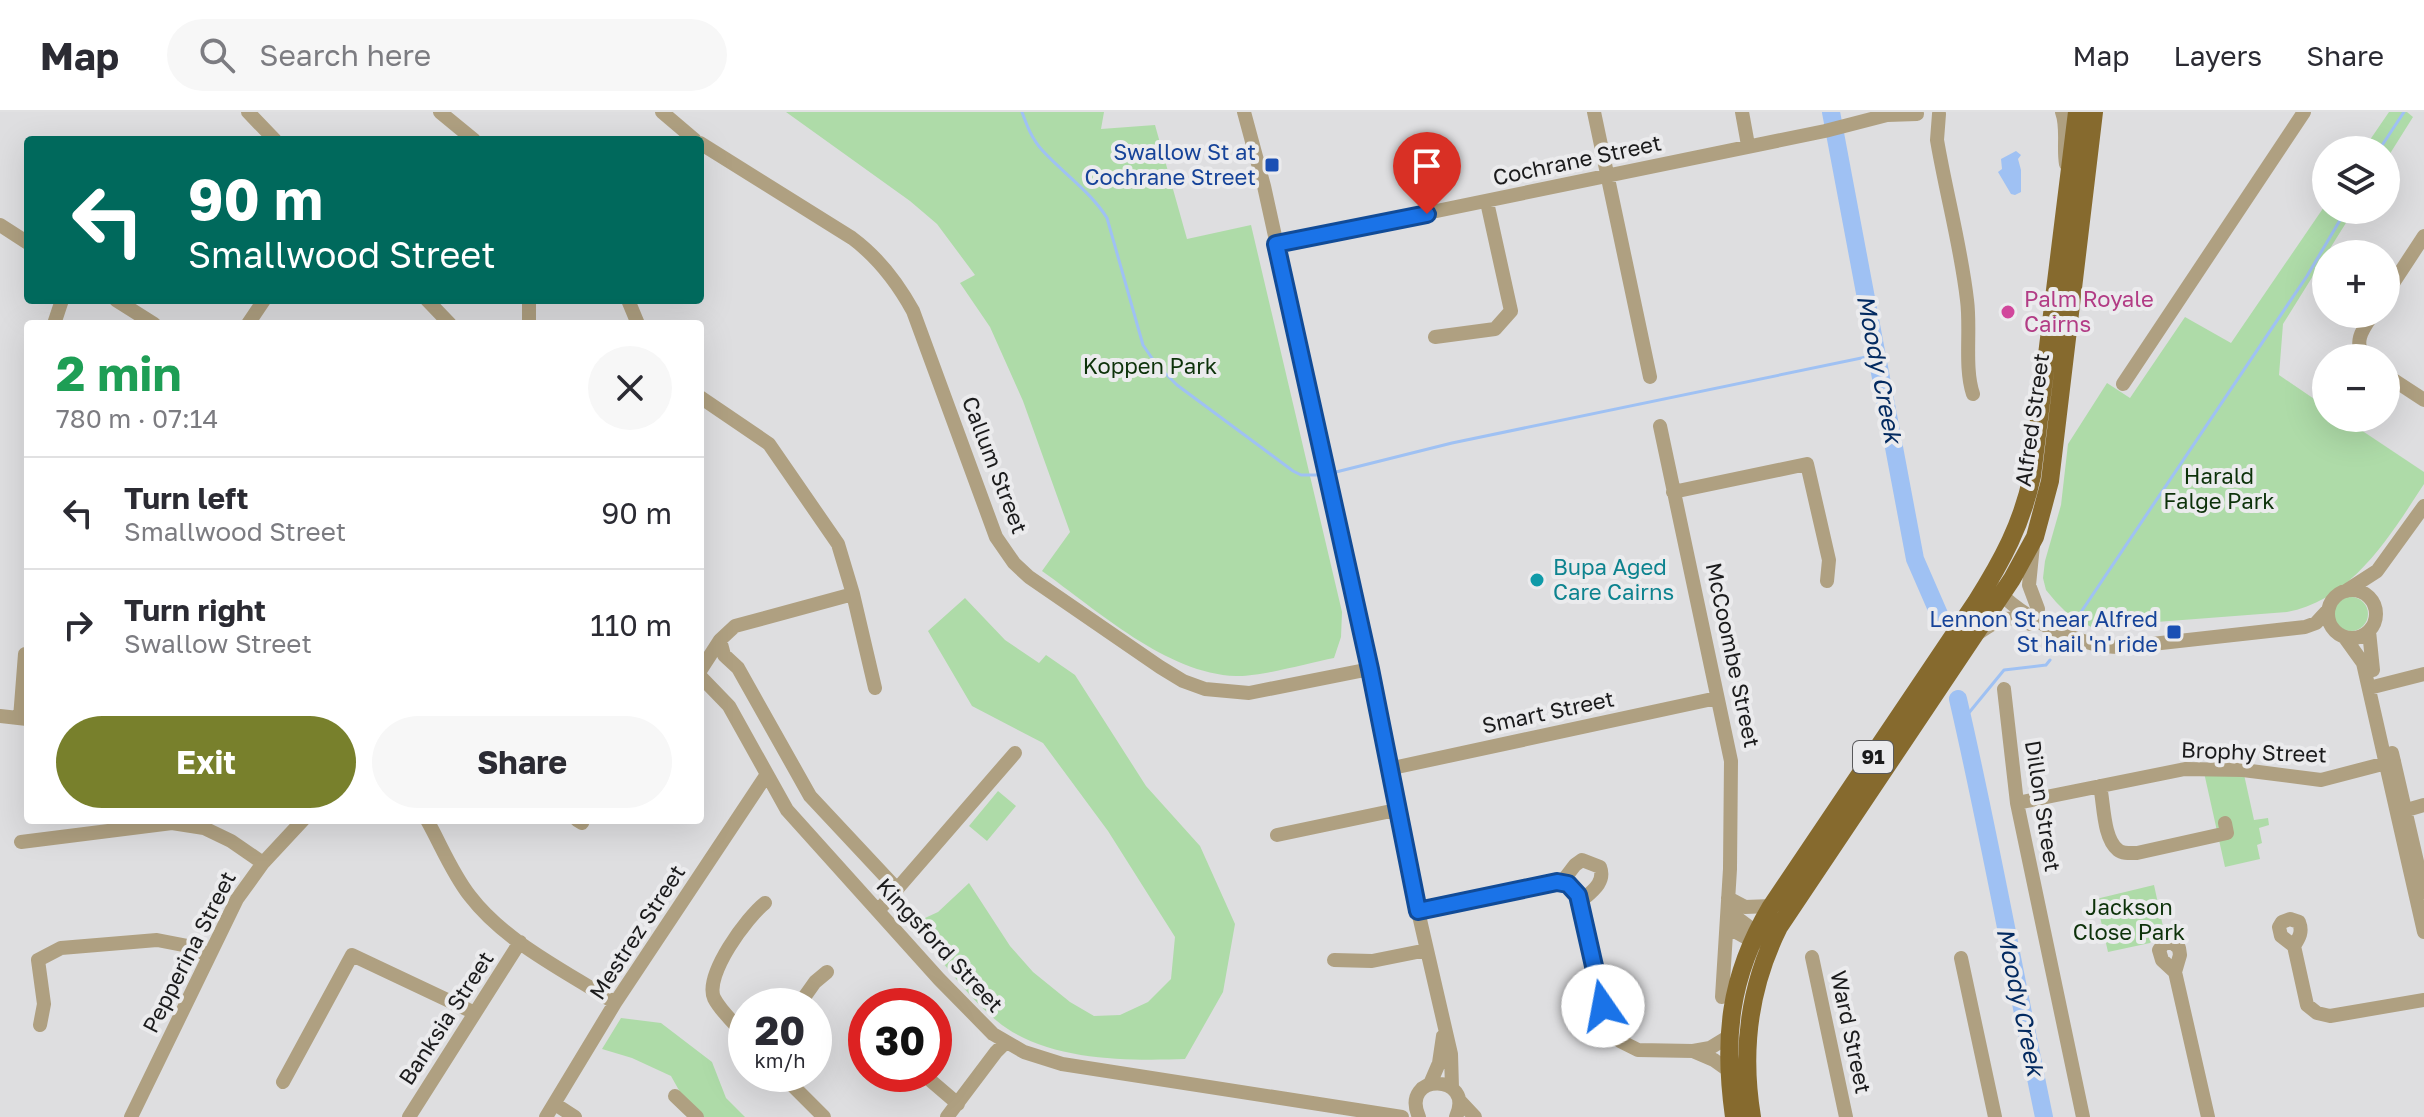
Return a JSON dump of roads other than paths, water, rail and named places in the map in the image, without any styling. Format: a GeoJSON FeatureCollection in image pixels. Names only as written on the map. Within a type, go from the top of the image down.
{"type":"FeatureCollection","features":[{"type":"Feature","properties":{"kind":"main road","name":"Alfred Street"},"geometry":{"type":"LineString","coordinates":[[1760,939],[1779,927],[1972,637],[1999,588],[2032,476],[2077,112]]}},
{"type":"Feature","properties":{"kind":"main road","name":"Alfred Street"},"geometry":{"type":"LineString","coordinates":[[1760,939],[1772,906],[2035,537],[2050,481],[2094,112]]}},
{"type":"Feature","properties":{"kind":"main road","name":"91"},"geometry":{"type":"LineString","coordinates":[[1734,1117],[1728,1070],[1728,1037],[1738,979],[1760,939]]}},
{"type":"Feature","properties":{"kind":"main road","name":"91"},"geometry":{"type":"LineString","coordinates":[[1752,1117],[1746,1076],[1750,1017],[1759,974],[1760,939]]}},
{"type":"Feature","properties":{"kind":"street"},"geometry":{"type":"LineString","coordinates":[[248,112],[271,136]]}},
{"type":"Feature","properties":{"kind":"street"},"geometry":{"type":"LineString","coordinates":[[440,112],[469,136]]}},
{"type":"Feature","properties":{"kind":"street"},"geometry":{"type":"LineString","coordinates":[[662,112],[690,136]]}},
{"type":"Feature","properties":{"kind":"street"},"geometry":{"type":"LineString","coordinates":[[1244,112],[1370,669],[1396,810],[1451,1054],[1456,1117]]}},
{"type":"Feature","properties":{"kind":"street"},"geometry":{"type":"LineString","coordinates":[[1594,112],[1650,377]]}},
{"type":"Feature","properties":{"kind":"street"},"geometry":{"type":"LineString","coordinates":[[1742,112],[1748,145]]}},
{"type":"Feature","properties":{"kind":"street"},"geometry":{"type":"LineString","coordinates":[[2062,112],[2068,177]]}},
{"type":"Feature","properties":{"kind":"street"},"geometry":{"type":"LineString","coordinates":[[2123,384],[2304,112]]}},
{"type":"Feature","properties":{"kind":"street","name":"Cochrane Street"},"geometry":{"type":"LineString","coordinates":[[1276,244],[1825,131],[1888,113],[1918,114],[1930,119],[1940,113]]}},
{"type":"Feature","properties":{"kind":"street"},"geometry":{"type":"LineString","coordinates":[[1940,113],[1937,140],[1967,297],[1969,377],[1973,394]]}},
{"type":"Feature","properties":{"kind":"street"},"geometry":{"type":"LineString","coordinates":[[1918,114],[1937,140]]}},
{"type":"Feature","properties":{"kind":"street","name":"Callum Street"},"geometry":{"type":"LineString","coordinates":[[704,146],[852,238],[888,271],[913,311],[996,537],[1014,563],[1029,577],[1160,667],[1183,681],[1205,689],[1249,693],[1370,669]]}},
{"type":"Feature","properties":{"kind":"street"},"geometry":{"type":"LineString","coordinates":[[1435,337],[1495,329],[1511,311],[1487,202]]}},
{"type":"Feature","properties":{"kind":"street"},"geometry":{"type":"LineString","coordinates":[[0,225],[24,240]]}},
{"type":"Feature","properties":{"kind":"street"},"geometry":{"type":"LineString","coordinates":[[2400,273],[2424,236]]}},
{"type":"Feature","properties":{"kind":"street"},"geometry":{"type":"LineString","coordinates":[[122,304],[148,320]]}},
{"type":"Feature","properties":{"kind":"street"},"geometry":{"type":"LineString","coordinates":[[431,304],[446,320]]}},
{"type":"Feature","properties":{"kind":"street"},"geometry":{"type":"LineString","coordinates":[[2400,384],[2424,400]]}},
{"type":"Feature","properties":{"kind":"street"},"geometry":{"type":"LineString","coordinates":[[704,400],[759,436],[777,454],[838,544],[875,688]]}},
{"type":"Feature","properties":{"kind":"street","name":"McCoombe Street"},"geometry":{"type":"LineString","coordinates":[[1660,426],[1731,761],[1728,904],[1722,997]]}},
{"type":"Feature","properties":{"kind":"street"},"geometry":{"type":"LineString","coordinates":[[1673,492],[1807,464],[1829,560],[1827,581]]}},
{"type":"Feature","properties":{"kind":"street"},"geometry":{"type":"LineString","coordinates":[[2424,506],[2377,571],[2370,587],[2376,613],[2369,631],[2373,687],[2424,892]]}},
{"type":"Feature","properties":{"kind":"street"},"geometry":{"type":"LineString","coordinates":[[2035,537],[2029,585],[2038,609]]}},
{"type":"Feature","properties":{"kind":"street"},"geometry":{"type":"LineString","coordinates":[[1972,637],[2003,618],[2015,617],[2070,645],[2085,649],[2311,626],[2328,610],[2336,596],[2377,571]]}},
{"type":"Feature","properties":{"kind":"street"},"geometry":{"type":"LineString","coordinates":[[1999,588],[2075,630],[2137,644]]}},
{"type":"Feature","properties":{"kind":"street"},"geometry":{"type":"LineString","coordinates":[[1999,588],[2064,635],[2105,647]]}},
{"type":"Feature","properties":{"kind":"street"},"geometry":{"type":"LineString","coordinates":[[2345,591],[2360,592],[2371,600]]}},
{"type":"Feature","properties":{"kind":"street"},"geometry":{"type":"LineString","coordinates":[[704,667],[727,631],[746,622],[853,594]]}},
{"type":"Feature","properties":{"kind":"street"},"geometry":{"type":"LineString","coordinates":[[2328,610],[2329,622],[2360,655],[2373,687]]}},
{"type":"Feature","properties":{"kind":"street"},"geometry":{"type":"LineString","coordinates":[[2245,635],[2340,635],[2358,638],[2369,631]]}},
{"type":"Feature","properties":{"kind":"street","name":"Kingsford Street"},"geometry":{"type":"LineString","coordinates":[[720,640],[724,655],[738,668],[810,796],[897,889]]}},
{"type":"Feature","properties":{"kind":"street"},"geometry":{"type":"LineString","coordinates":[[2373,687],[2424,674]]}},
{"type":"Feature","properties":{"kind":"street","name":"Kingsford Street"},"geometry":{"type":"LineString","coordinates":[[704,678],[729,706],[787,810],[978,1021],[1006,1042],[1024,1052],[1062,1064],[1364,1114],[1402,1117]]}},
{"type":"Feature","properties":{"kind":"street","name":"Dillon Street"},"geometry":{"type":"LineString","coordinates":[[2004,689],[2017,803],[2083,1117]]}},
{"type":"Feature","properties":{"kind":"street","name":"Smart Street"},"geometry":{"type":"LineString","coordinates":[[1388,769],[1717,698]]}},
{"type":"Feature","properties":{"kind":"street"},"geometry":{"type":"LineString","coordinates":[[0,716],[24,719]]}},
{"type":"Feature","properties":{"kind":"street"},"geometry":{"type":"LineString","coordinates":[[878,911],[1015,753]]}},
{"type":"Feature","properties":{"kind":"street","name":"Brophy Street"},"geometry":{"type":"LineString","coordinates":[[2017,803],[2150,775],[2203,768],[2321,780],[2390,762]]}},
{"type":"Feature","properties":{"kind":"street","name":"Mestrez Street"},"geometry":{"type":"LineString","coordinates":[[546,1117],[615,1003],[767,774]]}},
{"type":"Feature","properties":{"kind":"street"},"geometry":{"type":"LineString","coordinates":[[2100,786],[2109,837],[2117,849],[2125,853],[2227,833]]}},
{"type":"Feature","properties":{"kind":"street"},"geometry":{"type":"LineString","coordinates":[[2404,813],[2424,805]]}},
{"type":"Feature","properties":{"kind":"street"},"geometry":{"type":"LineString","coordinates":[[1277,835],[1396,810]]}},
{"type":"Feature","properties":{"kind":"street"},"geometry":{"type":"LineString","coordinates":[[2404,813],[2424,814]]}},
{"type":"Feature","properties":{"kind":"street"},"geometry":{"type":"LineString","coordinates":[[2404,813],[2424,932]]}},
{"type":"Feature","properties":{"kind":"street"},"geometry":{"type":"LineString","coordinates":[[21,842],[164,824]]}},
{"type":"Feature","properties":{"kind":"street"},"geometry":{"type":"LineString","coordinates":[[178,824],[204,828],[231,841],[263,863]]}},
{"type":"Feature","properties":{"kind":"street","name":"Pepperina Street"},"geometry":{"type":"LineString","coordinates":[[131,1117],[237,899],[263,863],[299,824]]}},
{"type":"Feature","properties":{"kind":"street"},"geometry":{"type":"LineString","coordinates":[[434,824],[455,874],[470,896],[503,931],[615,1003]]}},
{"type":"Feature","properties":{"kind":"street"},"geometry":{"type":"LineString","coordinates":[[1562,882],[1582,860],[1600,867],[1603,877],[1580,902]]}},
{"type":"Feature","properties":{"kind":"street"},"geometry":{"type":"LineString","coordinates":[[1418,911],[1562,882],[1574,888],[1580,902],[1603,1006],[1613,1033],[1620,1041],[1638,1050],[1693,1051],[1710,1048],[1728,1037]]}},
{"type":"Feature","properties":{"kind":"street"},"geometry":{"type":"LineString","coordinates":[[728,1014],[714,997],[712,981],[751,915],[765,903]]}},
{"type":"Feature","properties":{"kind":"street"},"geometry":{"type":"LineString","coordinates":[[1728,904],[1772,906]]}},
{"type":"Feature","properties":{"kind":"street"},"geometry":{"type":"LineString","coordinates":[[1728,904],[1760,939]]}},
{"type":"Feature","properties":{"kind":"street"},"geometry":{"type":"LineString","coordinates":[[1727,927],[1760,939]]}},
{"type":"Feature","properties":{"kind":"street"},"geometry":{"type":"LineString","coordinates":[[40,1025],[44,1004],[38,960],[61,948],[157,940],[188,946],[208,955]]}},
{"type":"Feature","properties":{"kind":"street","name":"Banksia Street"},"geometry":{"type":"LineString","coordinates":[[409,1117],[520,942]]}},
{"type":"Feature","properties":{"kind":"street"},"geometry":{"type":"LineString","coordinates":[[2294,946],[2307,1005],[2317,1013],[2330,1016],[2424,1000]]}},
{"type":"Feature","properties":{"kind":"street"},"geometry":{"type":"LineString","coordinates":[[1334,960],[1372,961],[1427,950]]}},
{"type":"Feature","properties":{"kind":"street"},"geometry":{"type":"LineString","coordinates":[[283,1082],[352,955],[475,1013]]}},
{"type":"Feature","properties":{"kind":"street","name":"Ward Street"},"geometry":{"type":"LineString","coordinates":[[1812,957],[1846,1117]]}},
{"type":"Feature","properties":{"kind":"street"},"geometry":{"type":"LineString","coordinates":[[1961,958],[1995,1117]]}},
{"type":"Feature","properties":{"kind":"street"},"geometry":{"type":"LineString","coordinates":[[811,988],[827,972]]}},
{"type":"Feature","properties":{"kind":"street"},"geometry":{"type":"LineString","coordinates":[[2175,972],[2208,1117]]}},
{"type":"Feature","properties":{"kind":"street"},"geometry":{"type":"LineString","coordinates":[[1419,1117],[1415,1108],[1439,1063],[1443,1024]]}},
{"type":"Feature","properties":{"kind":"street"},"geometry":{"type":"LineString","coordinates":[[947,1117],[973,1093],[1003,1057],[1006,1042]]}},
{"type":"Feature","properties":{"kind":"street"},"geometry":{"type":"LineString","coordinates":[[1693,1051],[1728,1070]]}},
{"type":"Feature","properties":{"kind":"street"},"geometry":{"type":"LineString","coordinates":[[1424,1089],[1445,1084],[1475,1117]]}},
{"type":"Feature","properties":{"kind":"street","name":"Kingsford Street"},"geometry":{"type":"LineString","coordinates":[[1364,1114],[1397,1109],[1424,1089]]}},
{"type":"Feature","properties":{"kind":"street"},"geometry":{"type":"LineString","coordinates":[[799,1092],[824,1117]]}},
{"type":"Feature","properties":{"kind":"street"},"geometry":{"type":"LineString","coordinates":[[944,1092],[958,1104]]}},
{"type":"Feature","properties":{"kind":"street"},"geometry":{"type":"LineString","coordinates":[[675,1096],[697,1117]]}},
{"type":"Feature","properties":{"kind":"street"},"geometry":{"type":"LineString","coordinates":[[555,1104],[575,1117]]}},
{"type":"Feature","properties":{"kind":"water"},"geometry":{"type":"Polygon","coordinates":[[[2016,151],[2021,155],[2018,159],[2021,192],[2015,195],[2011,194],[1998,172],[2002,169],[2001,159],[2016,151]]]}},
{"type":"Feature","properties":{"kind":"waterway"},"geometry":{"type":"LineString","coordinates":[[1022,112],[1038,146],[1093,199],[1107,218],[1143,345],[1156,364],[1177,385],[1293,471],[1301,475],[1321,475]]}},
{"type":"Feature","properties":{"kind":"waterway","name":"Moody Creek"},"geometry":{"type":"LineString","coordinates":[[1831,112],[1915,559],[1942,621]]}},
{"type":"Feature","properties":{"kind":"waterway"},"geometry":{"type":"LineString","coordinates":[[2388,136],[2404,112]]}},
{"type":"Feature","properties":{"kind":"waterway"},"geometry":{"type":"LineString","coordinates":[[2075,621],[2307,276],[2338,224]]}},
{"type":"Feature","properties":{"kind":"waterway"},"geometry":{"type":"LineString","coordinates":[[1332,473],[1452,443],[1876,355]]}},
{"type":"Feature","properties":{"kind":"waterway"},"geometry":{"type":"LineString","coordinates":[[1963,720],[2004,670],[2046,665],[2050,660]]}},
{"type":"Feature","properties":{"kind":"waterway","name":"Moody Creek"},"geometry":{"type":"LineString","coordinates":[[1958,699],[2044,1117]]}},
{"type":"Feature","properties":{"kind":"place","name":"Swallow St at Cochrane Street"},"geometry":{"type":"Point","coordinates":[1272,165]}},
{"type":"Feature","properties":{"kind":"place","name":"Palm Royale Cairns"},"geometry":{"type":"Point","coordinates":[2008,312]}},
{"type":"Feature","properties":{"kind":"place","name":"Bupa Aged Care Cairns"},"geometry":{"type":"Point","coordinates":[1537,580]}},
{"type":"Feature","properties":{"kind":"place","name":"Lennon St near Alfred St hail 'n' ride"},"geometry":{"type":"Point","coordinates":[2174,632]}},
{"type":"Feature","properties":{"kind":"park label","name":"Koppen Park"},"geometry":{"type":"Point","coordinates":[1150,366]}},
{"type":"Feature","properties":{"kind":"park label","name":"Harald Falge Park"},"geometry":{"type":"Point","coordinates":[2219,488]}},
{"type":"Feature","properties":{"kind":"park label","name":"Jackson Close Park"},"geometry":{"type":"Point","coordinates":[2129,920]}}]}
